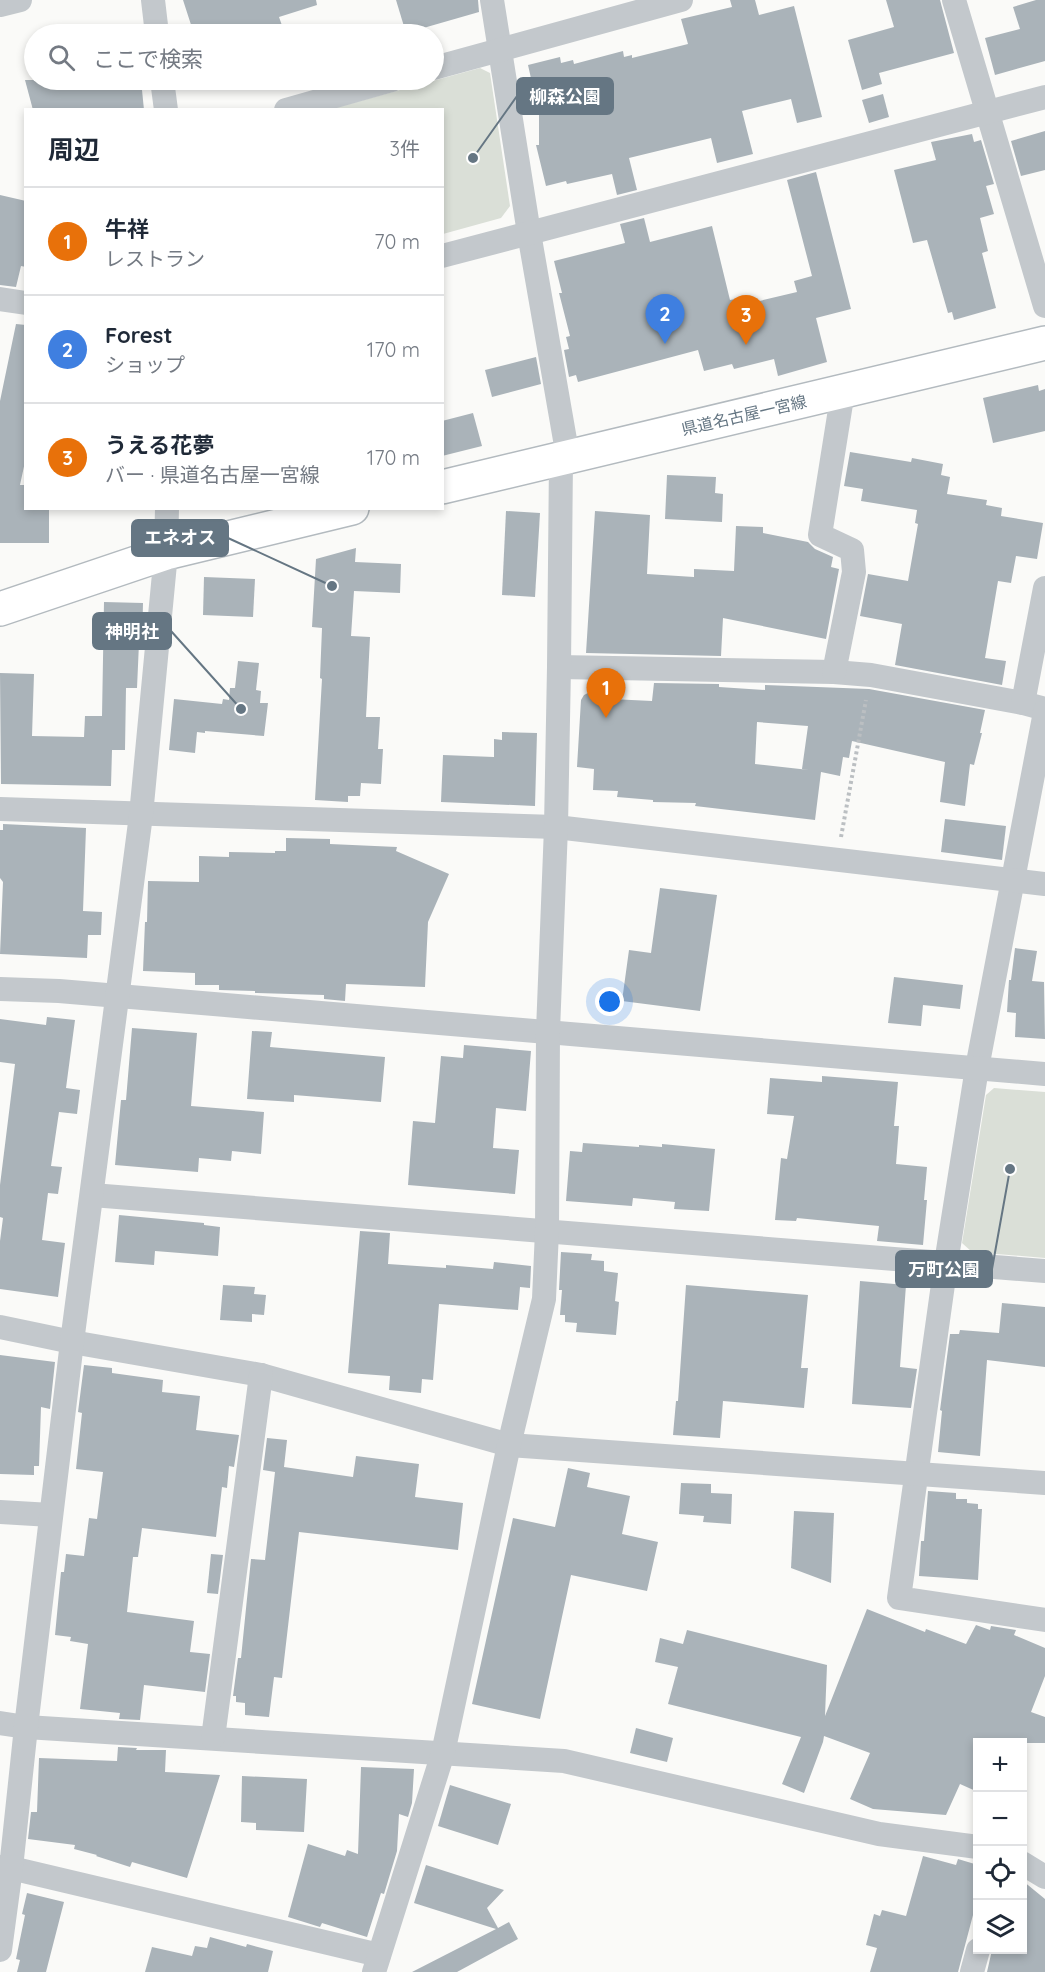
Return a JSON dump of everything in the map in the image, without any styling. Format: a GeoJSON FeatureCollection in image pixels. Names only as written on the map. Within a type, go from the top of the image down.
{"type":"FeatureCollection","features":[{"type":"Feature","properties":{"kind":"main road","name":"県道名古屋一宮線"},"geometry":{"type":"LineString","coordinates":[[444,487],[1045,343]]}},
{"type":"Feature","properties":{"kind":"main road"},"geometry":{"type":"LineString","coordinates":[[0,609],[166,553],[344,510]]}},
{"type":"Feature","properties":{"kind":"street"},"geometry":{"type":"LineString","coordinates":[[0,5],[20,0]]}},
{"type":"Feature","properties":{"kind":"street"},"geometry":{"type":"LineString","coordinates":[[153,0],[156,24]]}},
{"type":"Feature","properties":{"kind":"street"},"geometry":{"type":"LineString","coordinates":[[6,1868],[376,1963],[443,1753],[544,1299],[547,1231],[548,1031],[556,827],[564,458],[492,0]]}},
{"type":"Feature","properties":{"kind":"street"},"geometry":{"type":"LineString","coordinates":[[444,65],[681,0]]}},
{"type":"Feature","properties":{"kind":"street"},"geometry":{"type":"LineString","coordinates":[[954,0],[1045,306]]}},
{"type":"Feature","properties":{"kind":"street"},"geometry":{"type":"LineString","coordinates":[[163,90],[166,108]]}},
{"type":"Feature","properties":{"kind":"street"},"geometry":{"type":"LineString","coordinates":[[293,108],[357,90]]}},
{"type":"Feature","properties":{"kind":"street"},"geometry":{"type":"LineString","coordinates":[[444,255],[1045,98]]}},
{"type":"Feature","properties":{"kind":"street"},"geometry":{"type":"LineString","coordinates":[[0,299],[24,303]]}},
{"type":"Feature","properties":{"kind":"street"},"geometry":{"type":"LineString","coordinates":[[834,672],[854,572],[852,550],[820,535],[843,391]]}},
{"type":"Feature","properties":{"kind":"street"},"geometry":{"type":"LineString","coordinates":[[0,1950],[6,1868],[26,1727],[72,1342],[141,815],[166,553],[167,510]]}},
{"type":"Feature","properties":{"kind":"street"},"geometry":{"type":"LineString","coordinates":[[1045,588],[1038,708],[1013,880],[977,1068],[946,1263],[899,1598],[1045,1620]]}},
{"type":"Feature","properties":{"kind":"street"},"geometry":{"type":"LineString","coordinates":[[559,667],[834,672],[871,675],[1038,708]]}},
{"type":"Feature","properties":{"kind":"street"},"geometry":{"type":"LineString","coordinates":[[0,809],[556,827],[1045,884]]}},
{"type":"Feature","properties":{"kind":"street"},"geometry":{"type":"LineString","coordinates":[[0,989],[59,990],[118,997],[1045,1074]]}},
{"type":"Feature","properties":{"kind":"street"},"geometry":{"type":"LineString","coordinates":[[92,1195],[1045,1271]]}},
{"type":"Feature","properties":{"kind":"street"},"geometry":{"type":"LineString","coordinates":[[0,1327],[261,1375],[510,1445],[1045,1483]]}},
{"type":"Feature","properties":{"kind":"street"},"geometry":{"type":"LineString","coordinates":[[213,1738],[261,1375]]}},
{"type":"Feature","properties":{"kind":"street"},"geometry":{"type":"LineString","coordinates":[[0,1512],[51,1515]]}},
{"type":"Feature","properties":{"kind":"street"},"geometry":{"type":"LineString","coordinates":[[0,1723],[26,1727],[564,1761],[879,1834],[973,1846]]}},
{"type":"Feature","properties":{"kind":"street"},"geometry":{"type":"LineString","coordinates":[[1027,1866],[1045,1877]]}},
{"type":"Feature","properties":{"kind":"street"},"geometry":{"type":"LineString","coordinates":[[972,1972],[977,1954]]}},
{"type":"Feature","properties":{"kind":"path"},"geometry":{"type":"LineString","coordinates":[[837,860],[871,675]]}},
{"type":"Feature","properties":{"kind":"shaded area"},"geometry":{"type":"Polygon","coordinates":[[[480,68],[490,73],[510,206],[501,218],[444,234],[444,108],[334,108],[400,90],[444,90],[444,78],[480,68]]]}},
{"type":"Feature","properties":{"kind":"shaded area"},"geometry":{"type":"Polygon","coordinates":[[[994,1088],[1045,1092],[1045,1258],[972,1252],[962,1243],[986,1095],[994,1088]]]}},
{"type":"Feature","properties":{"kind":"building"},"geometry":{"type":"Polygon","coordinates":[[[183,0],[316,0],[317,5],[279,17],[281,24],[191,24],[183,0]]]}},
{"type":"Feature","properties":{"kind":"building"},"geometry":{"type":"Polygon","coordinates":[[[396,0],[478,0],[479,12],[437,24],[403,24],[396,0]]]}},
{"type":"Feature","properties":{"kind":"building"},"geometry":{"type":"Polygon","coordinates":[[[730,0],[755,0],[759,15],[794,6],[822,117],[797,123],[791,99],[742,111],[753,154],[717,163],[711,138],[629,158],[637,190],[617,195],[612,174],[546,186],[536,145],[539,145],[539,114],[528,65],[560,57],[561,63],[573,60],[574,64],[623,51],[624,57],[632,55],[632,58],[688,44],[681,19],[732,7],[730,0]]]}},
{"type":"Feature","properties":{"kind":"building"},"geometry":{"type":"Polygon","coordinates":[[[886,0],[940,0],[954,53],[879,73],[882,84],[862,90],[848,40],[894,27],[886,0]]]}},
{"type":"Feature","properties":{"kind":"building"},"geometry":{"type":"Polygon","coordinates":[[[1036,0],[1045,0],[1045,61],[995,75],[985,38],[1020,29],[1013,7],[1036,0]]]}},
{"type":"Feature","properties":{"kind":"building"},"geometry":{"type":"Polygon","coordinates":[[[28,90],[142,90],[144,108],[32,108],[28,90]]]}},
{"type":"Feature","properties":{"kind":"building"},"geometry":{"type":"Polygon","coordinates":[[[883,94],[889,117],[869,123],[862,100],[883,94]]]}},
{"type":"Feature","properties":{"kind":"building"},"geometry":{"type":"Polygon","coordinates":[[[1045,131],[1045,170],[1021,176],[1011,141],[1045,131]]]}},
{"type":"Feature","properties":{"kind":"building"},"geometry":{"type":"Polygon","coordinates":[[[972,134],[974,142],[981,140],[994,184],[986,186],[994,214],[980,218],[988,251],[982,253],[996,308],[954,320],[952,312],[948,313],[927,240],[913,243],[894,170],[936,160],[931,142],[972,134]]]}},
{"type":"Feature","properties":{"kind":"building"},"geometry":{"type":"Polygon","coordinates":[[[816,172],[851,309],[816,318],[827,362],[778,376],[774,359],[734,369],[732,364],[704,371],[698,350],[578,382],[576,375],[569,377],[564,350],[569,349],[566,337],[570,336],[554,261],[625,243],[620,224],[644,218],[650,242],[712,226],[730,300],[750,296],[751,303],[797,292],[794,281],[812,276],[787,180],[816,172]]]}},
{"type":"Feature","properties":{"kind":"building"},"geometry":{"type":"Polygon","coordinates":[[[0,195],[24,201],[24,267],[21,266],[16,287],[0,285],[0,195]]]}},
{"type":"Feature","properties":{"kind":"building"},"geometry":{"type":"Polygon","coordinates":[[[16,324],[24,325],[24,466],[20,485],[24,485],[24,510],[49,510],[49,543],[0,543],[0,401],[16,324]]]}},
{"type":"Feature","properties":{"kind":"building"},"geometry":{"type":"Polygon","coordinates":[[[536,357],[541,384],[492,397],[485,370],[536,357]]]}},
{"type":"Feature","properties":{"kind":"building"},"geometry":{"type":"Polygon","coordinates":[[[1038,385],[1039,391],[1045,389],[1045,431],[993,443],[983,398],[1038,385]]]}},
{"type":"Feature","properties":{"kind":"building"},"geometry":{"type":"Polygon","coordinates":[[[473,413],[482,446],[444,456],[444,420],[473,413]]]}},
{"type":"Feature","properties":{"kind":"building"},"geometry":{"type":"Polygon","coordinates":[[[850,452],[911,462],[912,458],[943,464],[941,475],[950,477],[947,494],[987,500],[986,505],[1002,508],[1001,516],[1043,523],[1037,559],[1016,556],[1011,583],[998,581],[985,658],[1006,661],[1002,685],[895,665],[902,624],[860,616],[868,574],[908,581],[918,524],[915,523],[917,510],[861,501],[863,489],[844,486],[850,452]]]}},
{"type":"Feature","properties":{"kind":"building"},"geometry":{"type":"Polygon","coordinates":[[[667,475],[716,477],[715,493],[723,494],[722,522],[665,519],[667,475]]]}},
{"type":"Feature","properties":{"kind":"building"},"geometry":{"type":"Polygon","coordinates":[[[506,511],[540,513],[535,597],[502,595],[506,511]]]}},
{"type":"Feature","properties":{"kind":"building"},"geometry":{"type":"Polygon","coordinates":[[[595,511],[650,515],[647,574],[694,577],[694,569],[734,571],[736,526],[763,527],[763,533],[808,542],[815,549],[833,557],[831,567],[839,569],[826,639],[723,618],[721,656],[586,653],[595,511]]]}},
{"type":"Feature","properties":{"kind":"building"},"geometry":{"type":"Polygon","coordinates":[[[356,548],[355,562],[401,564],[400,593],[354,591],[351,636],[370,637],[366,717],[380,717],[378,749],[383,749],[381,784],[361,783],[360,796],[348,796],[348,802],[315,800],[322,679],[320,678],[322,628],[312,627],[316,559],[356,548]]]}},
{"type":"Feature","properties":{"kind":"building"},"geometry":{"type":"Polygon","coordinates":[[[204,577],[255,579],[253,617],[203,615],[204,577]]]}},
{"type":"Feature","properties":{"kind":"building"},"geometry":{"type":"Polygon","coordinates":[[[104,602],[143,603],[142,643],[139,643],[137,688],[126,688],[125,750],[112,750],[111,786],[1,784],[0,673],[34,674],[32,736],[84,737],[85,716],[102,716],[104,602]]]}},
{"type":"Feature","properties":{"kind":"building"},"geometry":{"type":"Polygon","coordinates":[[[238,661],[259,663],[256,690],[261,691],[260,703],[268,703],[264,736],[197,732],[195,753],[169,750],[174,699],[222,704],[223,699],[229,700],[230,688],[235,688],[238,661]]]}},
{"type":"Feature","properties":{"kind":"building"},"geometry":{"type":"Polygon","coordinates":[[[654,683],[719,684],[719,687],[765,690],[765,685],[869,689],[985,710],[974,765],[970,764],[965,806],[940,802],[945,762],[852,741],[849,758],[843,757],[840,776],[821,772],[815,820],[695,806],[696,803],[653,802],[653,800],[617,797],[618,791],[593,790],[594,769],[577,767],[581,700],[584,695],[594,690],[611,699],[652,701],[654,683]],[[757,722],[755,764],[809,770],[802,769],[808,726],[757,722]]]}},
{"type":"Feature","properties":{"kind":"building"},"geometry":{"type":"Polygon","coordinates":[[[502,732],[537,733],[535,806],[441,802],[443,755],[494,757],[494,739],[502,740],[502,732]]]}},
{"type":"Feature","properties":{"kind":"building"},"geometry":{"type":"Polygon","coordinates":[[[945,819],[1006,826],[1002,860],[941,852],[945,819]]]}},
{"type":"Feature","properties":{"kind":"building"},"geometry":{"type":"Polygon","coordinates":[[[3,824],[86,828],[83,911],[102,912],[101,935],[88,935],[87,958],[0,954],[3,882],[0,878],[0,830],[3,830],[3,824]]]}},
{"type":"Feature","properties":{"kind":"building"},"geometry":{"type":"Polygon","coordinates":[[[286,838],[330,839],[330,844],[397,847],[396,851],[449,874],[428,922],[425,987],[346,984],[345,1001],[324,999],[324,995],[219,990],[219,985],[195,985],[195,973],[143,971],[148,881],[199,882],[199,856],[229,857],[229,852],[275,853],[275,851],[286,851],[286,838]]]}},
{"type":"Feature","properties":{"kind":"building"},"geometry":{"type":"Polygon","coordinates":[[[660,888],[717,895],[700,1011],[622,1001],[629,950],[651,953],[660,888]]]}},
{"type":"Feature","properties":{"kind":"building"},"geometry":{"type":"Polygon","coordinates":[[[1015,948],[1037,951],[1032,981],[1044,982],[1045,1039],[1015,1037],[1016,1013],[1007,1012],[1009,980],[1011,980],[1015,948]]]}},
{"type":"Feature","properties":{"kind":"building"},"geometry":{"type":"Polygon","coordinates":[[[894,977],[963,985],[960,1009],[923,1005],[921,1026],[888,1023],[894,977]]]}},
{"type":"Feature","properties":{"kind":"building"},"geometry":{"type":"Polygon","coordinates":[[[47,1017],[75,1020],[66,1088],[80,1090],[77,1114],[59,1112],[51,1166],[62,1167],[58,1194],[48,1193],[42,1240],[65,1243],[58,1297],[0,1289],[0,1241],[3,1218],[0,1217],[0,1185],[15,1064],[0,1062],[0,1019],[46,1025],[47,1017]]]}},
{"type":"Feature","properties":{"kind":"building"},"geometry":{"type":"Polygon","coordinates":[[[132,1028],[197,1033],[191,1106],[264,1112],[261,1154],[232,1151],[231,1161],[199,1158],[198,1172],[115,1165],[121,1100],[126,1100],[132,1028]]]}},
{"type":"Feature","properties":{"kind":"building"},"geometry":{"type":"Polygon","coordinates":[[[252,1031],[272,1032],[270,1047],[385,1057],[381,1102],[294,1095],[294,1102],[247,1099],[252,1031]]]}},
{"type":"Feature","properties":{"kind":"building"},"geometry":{"type":"Polygon","coordinates":[[[464,1045],[531,1051],[526,1111],[496,1108],[493,1148],[519,1150],[515,1194],[408,1185],[413,1121],[435,1123],[441,1056],[463,1058],[464,1045]]]}},
{"type":"Feature","properties":{"kind":"building"},"geometry":{"type":"Polygon","coordinates":[[[822,1076],[898,1082],[894,1126],[899,1126],[896,1164],[927,1167],[923,1245],[877,1241],[879,1226],[797,1218],[796,1221],[775,1220],[781,1158],[787,1159],[794,1116],[767,1114],[770,1078],[822,1082],[822,1076]]]}},
{"type":"Feature","properties":{"kind":"building"},"geometry":{"type":"Polygon","coordinates":[[[583,1143],[639,1147],[639,1145],[662,1147],[662,1144],[715,1149],[709,1211],[674,1209],[675,1202],[633,1198],[632,1206],[566,1201],[570,1151],[582,1152],[583,1143]]]}},
{"type":"Feature","properties":{"kind":"building"},"geometry":{"type":"Polygon","coordinates":[[[119,1215],[204,1223],[204,1225],[220,1227],[218,1256],[155,1251],[154,1265],[115,1262],[119,1215]]]}},
{"type":"Feature","properties":{"kind":"building"},"geometry":{"type":"Polygon","coordinates":[[[360,1231],[390,1233],[388,1264],[493,1269],[494,1262],[531,1266],[530,1288],[520,1287],[518,1310],[439,1304],[433,1380],[422,1379],[421,1393],[389,1390],[390,1376],[348,1373],[360,1231]]]}},
{"type":"Feature","properties":{"kind":"building"},"geometry":{"type":"Polygon","coordinates":[[[561,1252],[592,1254],[591,1260],[604,1261],[604,1271],[618,1273],[615,1301],[619,1302],[616,1335],[576,1332],[577,1323],[565,1322],[565,1315],[560,1315],[561,1252]]]}},
{"type":"Feature","properties":{"kind":"building"},"geometry":{"type":"Polygon","coordinates":[[[860,1281],[906,1285],[900,1367],[917,1369],[911,1408],[852,1404],[860,1281]]]}},
{"type":"Feature","properties":{"kind":"building"},"geometry":{"type":"Polygon","coordinates":[[[223,1285],[255,1287],[254,1294],[266,1295],[264,1315],[252,1314],[252,1322],[220,1320],[223,1285]]]}},
{"type":"Feature","properties":{"kind":"building"},"geometry":{"type":"Polygon","coordinates":[[[686,1285],[808,1295],[801,1368],[808,1368],[804,1408],[723,1401],[720,1438],[673,1435],[676,1401],[678,1401],[686,1285]]]}},
{"type":"Feature","properties":{"kind":"building"},"geometry":{"type":"Polygon","coordinates":[[[1002,1303],[1045,1307],[1045,1367],[987,1360],[980,1456],[938,1452],[942,1411],[940,1410],[950,1334],[959,1334],[960,1330],[999,1333],[1002,1303]]]}},
{"type":"Feature","properties":{"kind":"building"},"geometry":{"type":"Polygon","coordinates":[[[0,1355],[55,1362],[50,1409],[41,1407],[39,1466],[34,1466],[34,1475],[0,1474],[0,1355]]]}},
{"type":"Feature","properties":{"kind":"building"},"geometry":{"type":"Polygon","coordinates":[[[84,1365],[112,1368],[112,1373],[163,1380],[162,1392],[200,1396],[196,1430],[239,1435],[234,1467],[229,1466],[227,1488],[222,1487],[216,1537],[142,1528],[138,1557],[133,1557],[127,1612],[194,1621],[190,1652],[210,1654],[205,1692],[144,1685],[140,1720],[119,1719],[120,1713],[80,1709],[88,1644],[70,1641],[71,1637],[55,1635],[61,1572],[64,1572],[66,1554],[84,1556],[89,1518],[97,1519],[103,1472],[76,1469],[82,1413],[78,1412],[84,1365]]]}},
{"type":"Feature","properties":{"kind":"building"},"geometry":{"type":"Polygon","coordinates":[[[267,1438],[287,1440],[284,1467],[353,1477],[356,1456],[419,1464],[415,1497],[463,1503],[458,1550],[299,1532],[282,1678],[274,1677],[269,1717],[245,1715],[245,1703],[236,1702],[236,1696],[233,1696],[238,1658],[241,1658],[251,1559],[265,1560],[275,1472],[263,1470],[267,1438]]]}},
{"type":"Feature","properties":{"kind":"building"},"geometry":{"type":"Polygon","coordinates":[[[568,1468],[590,1473],[587,1487],[630,1496],[622,1534],[658,1542],[647,1591],[571,1575],[540,1719],[472,1704],[513,1518],[555,1527],[568,1468]]]}},
{"type":"Feature","properties":{"kind":"building"},"geometry":{"type":"Polygon","coordinates":[[[681,1483],[711,1484],[711,1493],[732,1494],[731,1524],[703,1522],[704,1516],[679,1514],[681,1483]]]}},
{"type":"Feature","properties":{"kind":"building"},"geometry":{"type":"Polygon","coordinates":[[[928,1491],[956,1493],[956,1499],[967,1499],[967,1503],[978,1504],[978,1509],[982,1509],[978,1580],[919,1576],[928,1491]]]}},
{"type":"Feature","properties":{"kind":"building"},"geometry":{"type":"Polygon","coordinates":[[[794,1511],[834,1513],[831,1583],[791,1568],[794,1511]]]}},
{"type":"Feature","properties":{"kind":"building"},"geometry":{"type":"Polygon","coordinates":[[[211,1554],[223,1555],[218,1594],[207,1593],[211,1554]]]}},
{"type":"Feature","properties":{"kind":"building"},"geometry":{"type":"Polygon","coordinates":[[[867,1609],[925,1632],[926,1629],[966,1644],[976,1625],[990,1630],[991,1626],[1016,1630],[1014,1635],[1045,1648],[1045,1676],[1031,1712],[1045,1717],[1045,1743],[1027,1743],[1027,1738],[973,1738],[973,1790],[960,1784],[946,1815],[873,1809],[850,1799],[870,1753],[824,1736],[804,1793],[782,1784],[801,1737],[668,1704],[678,1667],[655,1662],[660,1638],[683,1644],[687,1630],[827,1665],[825,1716],[867,1609]]]}},
{"type":"Feature","properties":{"kind":"building"},"geometry":{"type":"Polygon","coordinates":[[[636,1728],[673,1738],[667,1762],[630,1753],[636,1728]]]}},
{"type":"Feature","properties":{"kind":"building"},"geometry":{"type":"Polygon","coordinates":[[[118,1747],[137,1748],[136,1750],[166,1750],[165,1772],[220,1775],[187,1878],[132,1862],[130,1867],[74,1849],[75,1845],[28,1839],[31,1812],[37,1812],[39,1758],[117,1761],[118,1747]]]}},
{"type":"Feature","properties":{"kind":"building"},"geometry":{"type":"Polygon","coordinates":[[[361,1767],[414,1769],[412,1803],[408,1817],[399,1814],[397,1851],[384,1894],[381,1893],[367,1937],[322,1923],[320,1927],[288,1917],[308,1844],[345,1856],[347,1850],[358,1854],[361,1767]]]}},
{"type":"Feature","properties":{"kind":"building"},"geometry":{"type":"Polygon","coordinates":[[[242,1776],[307,1779],[304,1832],[256,1830],[256,1823],[241,1822],[242,1776]]]}},
{"type":"Feature","properties":{"kind":"building"},"geometry":{"type":"Polygon","coordinates":[[[450,1785],[511,1804],[498,1845],[438,1826],[450,1785]]]}},
{"type":"Feature","properties":{"kind":"building"},"geometry":{"type":"Polygon","coordinates":[[[923,1856],[956,1865],[958,1859],[973,1864],[973,1915],[958,1972],[870,1972],[877,1948],[866,1945],[874,1914],[880,1916],[882,1910],[906,1916],[923,1856]]]}},
{"type":"Feature","properties":{"kind":"building"},"geometry":{"type":"Polygon","coordinates":[[[426,1865],[504,1890],[487,1908],[498,1928],[509,1922],[518,1939],[457,1972],[412,1972],[496,1929],[414,1903],[426,1865]]]}},
{"type":"Feature","properties":{"kind":"building"},"geometry":{"type":"Polygon","coordinates":[[[1027,1884],[1045,1899],[1045,1972],[987,1972],[991,1954],[1027,1954],[1027,1884]]]}},
{"type":"Feature","properties":{"kind":"building"},"geometry":{"type":"Polygon","coordinates":[[[27,1893],[64,1902],[46,1972],[17,1972],[20,1960],[16,1959],[27,1893]]]}},
{"type":"Feature","properties":{"kind":"building"},"geometry":{"type":"Polygon","coordinates":[[[210,1937],[246,1947],[247,1944],[273,1951],[268,1972],[145,1972],[152,1947],[192,1956],[195,1946],[207,1948],[210,1937]]]}},
{"type":"Feature","properties":{"kind":"place","name":"柳森公園"},"geometry":{"type":"Point","coordinates":[473,158]}},
{"type":"Feature","properties":{"kind":"place","name":"Forest"},"geometry":{"type":"Point","coordinates":[665,344]}},
{"type":"Feature","properties":{"kind":"place","name":"うえる花夢"},"geometry":{"type":"Point","coordinates":[746,345]}},
{"type":"Feature","properties":{"kind":"place","name":"エネオス"},"geometry":{"type":"Point","coordinates":[332,586]}},
{"type":"Feature","properties":{"kind":"place","name":"神明社"},"geometry":{"type":"Point","coordinates":[241,709]}},
{"type":"Feature","properties":{"kind":"place","name":"牛祥"},"geometry":{"type":"Point","coordinates":[606,718]}},
{"type":"Feature","properties":{"kind":"place","name":"万町公園"},"geometry":{"type":"Point","coordinates":[1010,1169]}}]}
